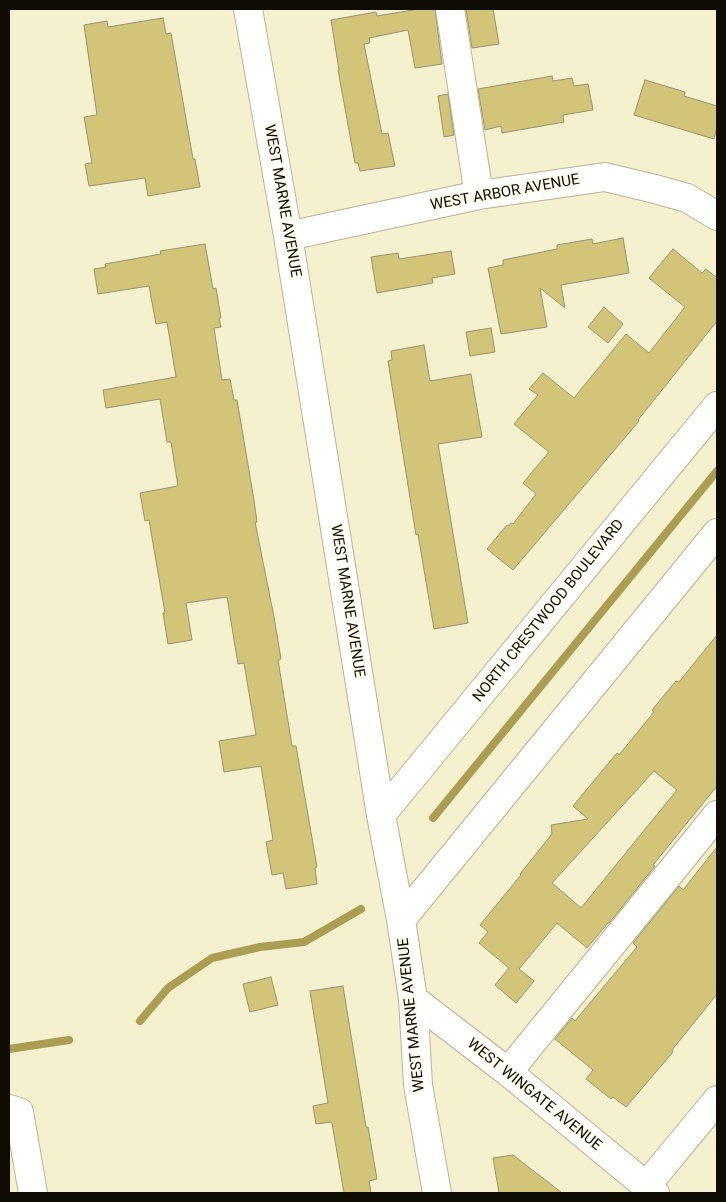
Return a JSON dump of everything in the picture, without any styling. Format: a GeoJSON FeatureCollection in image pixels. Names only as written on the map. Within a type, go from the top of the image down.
{"type":"FeatureCollection","features":[{"type":"Feature","properties":{"kind":"street","name":"WEST MARNE AVENUE"},"geometry":{"type":"LineString","coordinates":[[248,9],[288,236],[382,815],[401,920],[413,999],[418,1085],[437,1193]]}},
{"type":"Feature","properties":{"kind":"street"},"geometry":{"type":"LineString","coordinates":[[450,9],[479,195]]}},
{"type":"Feature","properties":{"kind":"street","name":"WEST ARBOR AVENUE"},"geometry":{"type":"LineString","coordinates":[[288,236],[479,195],[605,177],[656,188],[687,198],[717,216]]}},
{"type":"Feature","properties":{"kind":"street","name":"NORTH CRESTWOOD BOULEVARD"},"geometry":{"type":"LineString","coordinates":[[382,815],[717,406]]}},
{"type":"Feature","properties":{"kind":"street"},"geometry":{"type":"LineString","coordinates":[[401,920],[717,533]]}},
{"type":"Feature","properties":{"kind":"street"},"geometry":{"type":"LineString","coordinates":[[508,1072],[717,815]]}},
{"type":"Feature","properties":{"kind":"street","name":"WEST WINGATE AVENUE"},"geometry":{"type":"LineString","coordinates":[[413,999],[508,1072],[650,1190]]}},
{"type":"Feature","properties":{"kind":"street"},"geometry":{"type":"LineString","coordinates":[[650,1190],[717,1100]]}},
{"type":"Feature","properties":{"kind":"street"},"geometry":{"type":"LineString","coordinates":[[9,1109],[19,1112],[33,1193]]}},
{"type":"Feature","properties":{"kind":"building"},"geometry":{"type":"Polygon","coordinates":[[[419,9],[435,9],[442,64],[415,68],[408,30],[369,38],[370,43],[364,44],[382,134],[388,133],[395,166],[360,171],[358,163],[355,163],[331,20],[376,12],[377,16],[419,9]]]}},
{"type":"Feature","properties":{"kind":"building"},"geometry":{"type":"Polygon","coordinates":[[[466,9],[493,9],[499,44],[472,48],[466,9]]]}},
{"type":"Feature","properties":{"kind":"building"},"geometry":{"type":"Polygon","coordinates":[[[163,18],[166,34],[171,33],[193,159],[195,159],[200,187],[148,196],[145,178],[89,186],[85,164],[92,163],[84,117],[97,115],[84,25],[107,21],[108,27],[163,18]]]}},
{"type":"Feature","properties":{"kind":"building"},"geometry":{"type":"Polygon","coordinates":[[[552,76],[553,81],[572,78],[574,86],[588,84],[593,110],[563,115],[564,122],[502,133],[501,126],[485,130],[478,89],[552,76]]]}},
{"type":"Feature","properties":{"kind":"building"},"geometry":{"type":"Polygon","coordinates":[[[645,80],[685,92],[684,96],[717,106],[717,127],[714,139],[634,115],[645,80]]]}},
{"type":"Feature","properties":{"kind":"building"},"geometry":{"type":"Polygon","coordinates":[[[448,94],[454,135],[444,137],[438,96],[448,94]]]}},
{"type":"Feature","properties":{"kind":"building"},"geometry":{"type":"Polygon","coordinates":[[[623,238],[629,273],[561,285],[565,308],[540,288],[547,327],[501,334],[488,268],[503,265],[503,260],[557,249],[557,245],[592,239],[593,244],[623,238]]]}},
{"type":"Feature","properties":{"kind":"building"},"geometry":{"type":"Polygon","coordinates":[[[205,244],[213,289],[216,288],[221,318],[219,318],[221,327],[214,328],[222,380],[230,379],[234,400],[237,400],[254,500],[257,522],[255,522],[281,659],[278,660],[292,746],[296,746],[317,867],[315,868],[317,884],[286,889],[283,873],[272,875],[266,842],[273,840],[261,766],[224,772],[219,741],[256,735],[244,663],[238,664],[227,597],[186,603],[192,640],[168,644],[163,613],[165,613],[149,520],[145,521],[140,493],[178,486],[171,442],[167,442],[160,399],[106,408],[103,390],[176,377],[167,322],[156,324],[149,286],[98,294],[94,269],[106,267],[105,264],[161,254],[160,251],[205,244]]]}},
{"type":"Feature","properties":{"kind":"building"},"geometry":{"type":"Polygon","coordinates":[[[673,249],[702,273],[706,269],[717,278],[717,321],[639,421],[513,570],[487,549],[507,525],[513,524],[536,494],[523,483],[549,452],[514,424],[538,395],[529,389],[543,373],[574,398],[626,334],[649,353],[685,307],[649,278],[673,249]]]}},
{"type":"Feature","properties":{"kind":"building"},"geometry":{"type":"Polygon","coordinates":[[[451,251],[455,274],[432,278],[433,283],[377,293],[371,257],[398,253],[399,259],[451,251]]]}},
{"type":"Feature","properties":{"kind":"building"},"geometry":{"type":"Polygon","coordinates":[[[604,307],[623,324],[608,343],[588,327],[604,307]]]}},
{"type":"Feature","properties":{"kind":"building"},"geometry":{"type":"Polygon","coordinates":[[[491,328],[495,352],[470,356],[466,332],[491,328]]]}},
{"type":"Feature","properties":{"kind":"building"},"geometry":{"type":"Polygon","coordinates":[[[424,345],[430,381],[471,374],[482,437],[438,444],[468,623],[434,629],[418,534],[416,535],[388,361],[392,360],[391,351],[424,345]]]}},
{"type":"Feature","properties":{"kind":"building"},"geometry":{"type":"Polygon","coordinates":[[[717,635],[717,786],[653,865],[655,866],[587,948],[557,923],[519,969],[534,981],[516,1003],[495,985],[509,968],[479,943],[488,932],[480,925],[552,834],[551,825],[588,819],[573,806],[617,753],[619,755],[676,681],[679,682],[717,635]],[[654,771],[552,883],[581,908],[677,790],[654,771]]]}},
{"type":"Feature","properties":{"kind":"building"},"geometry":{"type":"Polygon","coordinates":[[[717,847],[717,994],[672,1050],[673,1052],[626,1107],[613,1097],[611,1099],[586,1079],[593,1070],[555,1039],[572,1018],[575,1021],[637,947],[633,943],[679,886],[683,890],[717,847]]]}},
{"type":"Feature","properties":{"kind":"building"},"geometry":{"type":"Polygon","coordinates":[[[271,977],[278,1005],[250,1012],[243,984],[271,977]]]}},
{"type":"Feature","properties":{"kind":"building"},"geometry":{"type":"Polygon","coordinates":[[[343,986],[366,1127],[368,1127],[377,1179],[369,1181],[371,1193],[344,1193],[332,1123],[316,1124],[313,1106],[328,1103],[310,991],[343,986]]]}},
{"type":"Feature","properties":{"kind":"building"},"geometry":{"type":"Polygon","coordinates":[[[513,1155],[562,1193],[499,1193],[493,1158],[513,1155]]]}},
{"type":"Feature","properties":{"kind":"waterway"},"geometry":{"type":"LineString","coordinates":[[433,818],[717,471]]}},
{"type":"Feature","properties":{"kind":"waterway"},"geometry":{"type":"LineString","coordinates":[[140,1021],[168,988],[212,958],[260,947],[304,942],[361,909]]}},
{"type":"Feature","properties":{"kind":"waterway"},"geometry":{"type":"LineString","coordinates":[[9,1049],[69,1040]]}}]}
